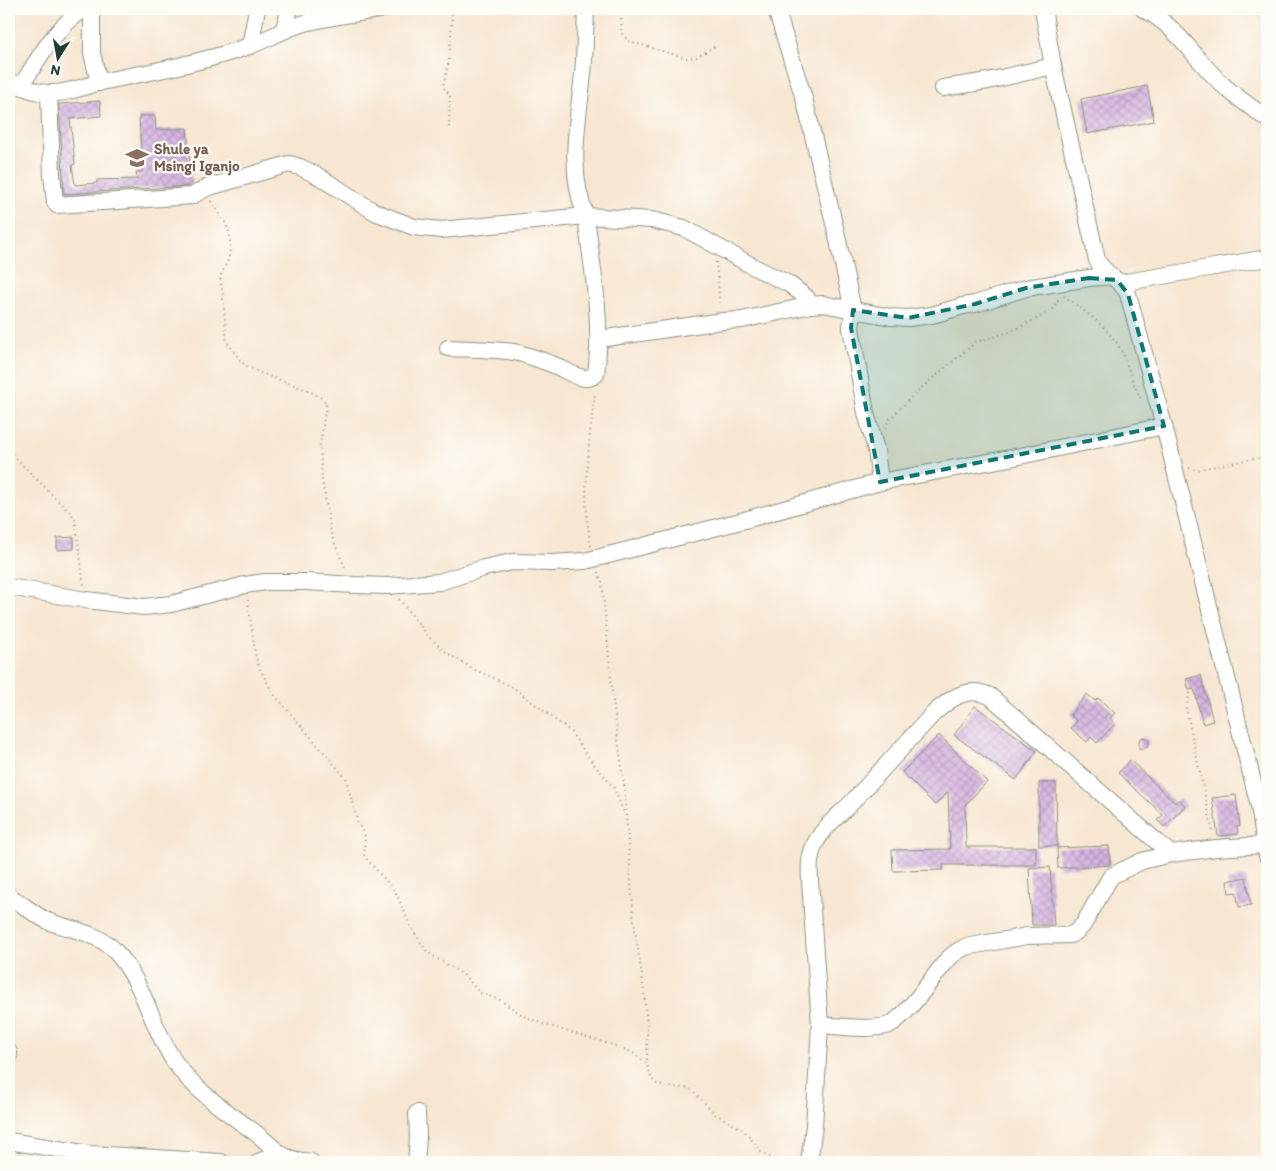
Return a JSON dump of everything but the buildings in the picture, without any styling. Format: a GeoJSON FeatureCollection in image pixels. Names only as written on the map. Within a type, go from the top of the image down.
{"type":"FeatureCollection","features":[{"type":"Feature","properties":{"kind":"street"},"geometry":{"type":"LineString","coordinates":[[84,9],[70,18],[50,39],[15,84],[49,93],[77,90],[250,46],[300,24],[330,17],[384,9]]}},
{"type":"Feature","properties":{"kind":"street"},"geometry":{"type":"LineString","coordinates":[[92,9],[92,53],[99,83]]}},
{"type":"Feature","properties":{"kind":"street"},"geometry":{"type":"LineString","coordinates":[[250,46],[257,9]]}},
{"type":"Feature","properties":{"kind":"street"},"geometry":{"type":"LineString","coordinates":[[283,31],[290,9]]}},
{"type":"Feature","properties":{"kind":"street"},"geometry":{"type":"LineString","coordinates":[[448,348],[514,352],[562,368],[580,378],[592,378],[596,374],[599,339],[598,312],[586,216],[577,180],[575,137],[584,66],[586,9]]}},
{"type":"Feature","properties":{"kind":"street"},"geometry":{"type":"LineString","coordinates":[[776,9],[805,102],[853,310],[851,328],[866,413],[876,450],[880,482]]}},
{"type":"Feature","properties":{"kind":"street"},"geometry":{"type":"LineString","coordinates":[[820,1025],[879,1027],[888,1025],[906,1011],[941,966],[958,951],[973,945],[1026,936],[1070,935],[1076,932],[1083,925],[1111,876],[1130,866],[1170,854],[1216,848],[1266,851],[1259,806],[1164,426],[1128,294],[1102,268],[1098,260],[1053,66],[1043,9]]}},
{"type":"Feature","properties":{"kind":"street"},"geometry":{"type":"LineString","coordinates":[[1152,10],[1223,86],[1267,118]]}},
{"type":"Feature","properties":{"kind":"street"},"geometry":{"type":"LineString","coordinates":[[943,88],[988,81],[1053,66]]}},
{"type":"Feature","properties":{"kind":"street"},"geometry":{"type":"LineString","coordinates":[[49,93],[52,175],[56,205],[192,196],[206,188],[290,164],[318,176],[375,212],[414,227],[447,229],[586,216],[652,220],[669,223],[684,228],[789,284],[806,297],[811,305]]}},
{"type":"Feature","properties":{"kind":"street"},"geometry":{"type":"LineString","coordinates":[[599,339],[722,321],[742,320],[823,304],[891,317],[908,318],[975,304],[1026,288],[1089,278],[1116,280],[1267,258]]}},
{"type":"Feature","properties":{"kind":"street"},"geometry":{"type":"LineString","coordinates":[[9,586],[133,607],[156,607],[245,585],[265,582],[388,586],[439,582],[484,568],[512,562],[574,563],[741,521],[880,482],[1015,457],[1164,426]]}},
{"type":"Feature","properties":{"kind":"street"},"geometry":{"type":"LineString","coordinates":[[810,1162],[820,1025],[809,872],[810,859],[820,834],[934,713],[957,695],[971,692],[980,692],[995,700],[1170,854]]}},
{"type":"Feature","properties":{"kind":"street"},"geometry":{"type":"LineString","coordinates":[[9,896],[41,917],[100,939],[116,951],[134,977],[165,1044],[178,1066],[195,1085],[278,1153],[293,1160],[311,1162]]}},
{"type":"Feature","properties":{"kind":"street"},"geometry":{"type":"LineString","coordinates":[[416,1162],[418,1138],[417,1113]]}},
{"type":"Feature","properties":{"kind":"street"},"geometry":{"type":"LineString","coordinates":[[9,1139],[89,1154],[212,1162]]}},
{"type":"Feature","properties":{"kind":"street"},"geometry":{"type":"LineString","coordinates":[[259,1162],[278,1153]]}},
{"type":"Feature","properties":{"kind":"path"},"geometry":{"type":"LineString","coordinates":[[449,127],[450,96],[443,86],[451,46],[452,9]]}},
{"type":"Feature","properties":{"kind":"path"},"geometry":{"type":"LineString","coordinates":[[622,9],[621,32],[628,41],[686,58],[697,57],[718,45]]}},
{"type":"Feature","properties":{"kind":"path"},"geometry":{"type":"LineString","coordinates":[[206,188],[212,204],[226,224],[230,235],[228,260],[220,277],[227,342],[245,365],[258,372],[310,391],[324,400],[326,405],[320,445],[322,480],[332,537],[342,563],[354,585]]}},
{"type":"Feature","properties":{"kind":"path"},"geometry":{"type":"LineString","coordinates":[[714,244],[722,321]]}},
{"type":"Feature","properties":{"kind":"path"},"geometry":{"type":"LineString","coordinates":[[876,450],[888,420],[936,374],[976,342],[1010,332],[1052,311],[1061,293],[1093,318],[1119,348],[1136,389],[1144,402]]}},
{"type":"Feature","properties":{"kind":"path"},"geometry":{"type":"LineString","coordinates":[[596,374],[590,425],[587,527],[602,582],[613,700],[622,763],[634,923],[644,991],[647,1064],[651,1078],[655,1082],[665,1087],[692,1090],[715,1114],[740,1128],[761,1152],[779,1162]]}},
{"type":"Feature","properties":{"kind":"path"},"geometry":{"type":"LineString","coordinates":[[9,451],[76,520],[86,600]]}},
{"type":"Feature","properties":{"kind":"path"},"geometry":{"type":"LineString","coordinates":[[1171,459],[1183,467],[1196,470],[1267,456]]}},
{"type":"Feature","properties":{"kind":"path"},"geometry":{"type":"LineString","coordinates":[[245,585],[255,653],[265,680],[273,693],[346,778],[358,824],[365,836],[364,856],[395,891],[411,927],[427,952],[465,976],[480,993],[500,1000],[524,1016],[568,1032],[619,1047],[633,1053],[647,1064]]}},
{"type":"Feature","properties":{"kind":"path"},"geometry":{"type":"LineString","coordinates":[[388,586],[430,638],[447,653],[475,670],[511,686],[570,731],[614,788],[625,817]]}},
{"type":"Feature","properties":{"kind":"path"},"geometry":{"type":"LineString","coordinates":[[1190,693],[1186,708],[1216,848]]}},
{"type":"Feature","properties":{"kind":"highlighted area"},"geometry":{"type":"Polygon","coordinates":[[[1089,278],[1117,280],[1128,294],[1164,426],[880,482],[851,328],[853,310],[908,318],[975,304],[1026,288],[1089,278]]]}},
{"type":"Feature","properties":{"kind":"place","name":"Shule ya Msingi Iganjo"},"geometry":{"type":"Point","coordinates":[137,158]}}]}
